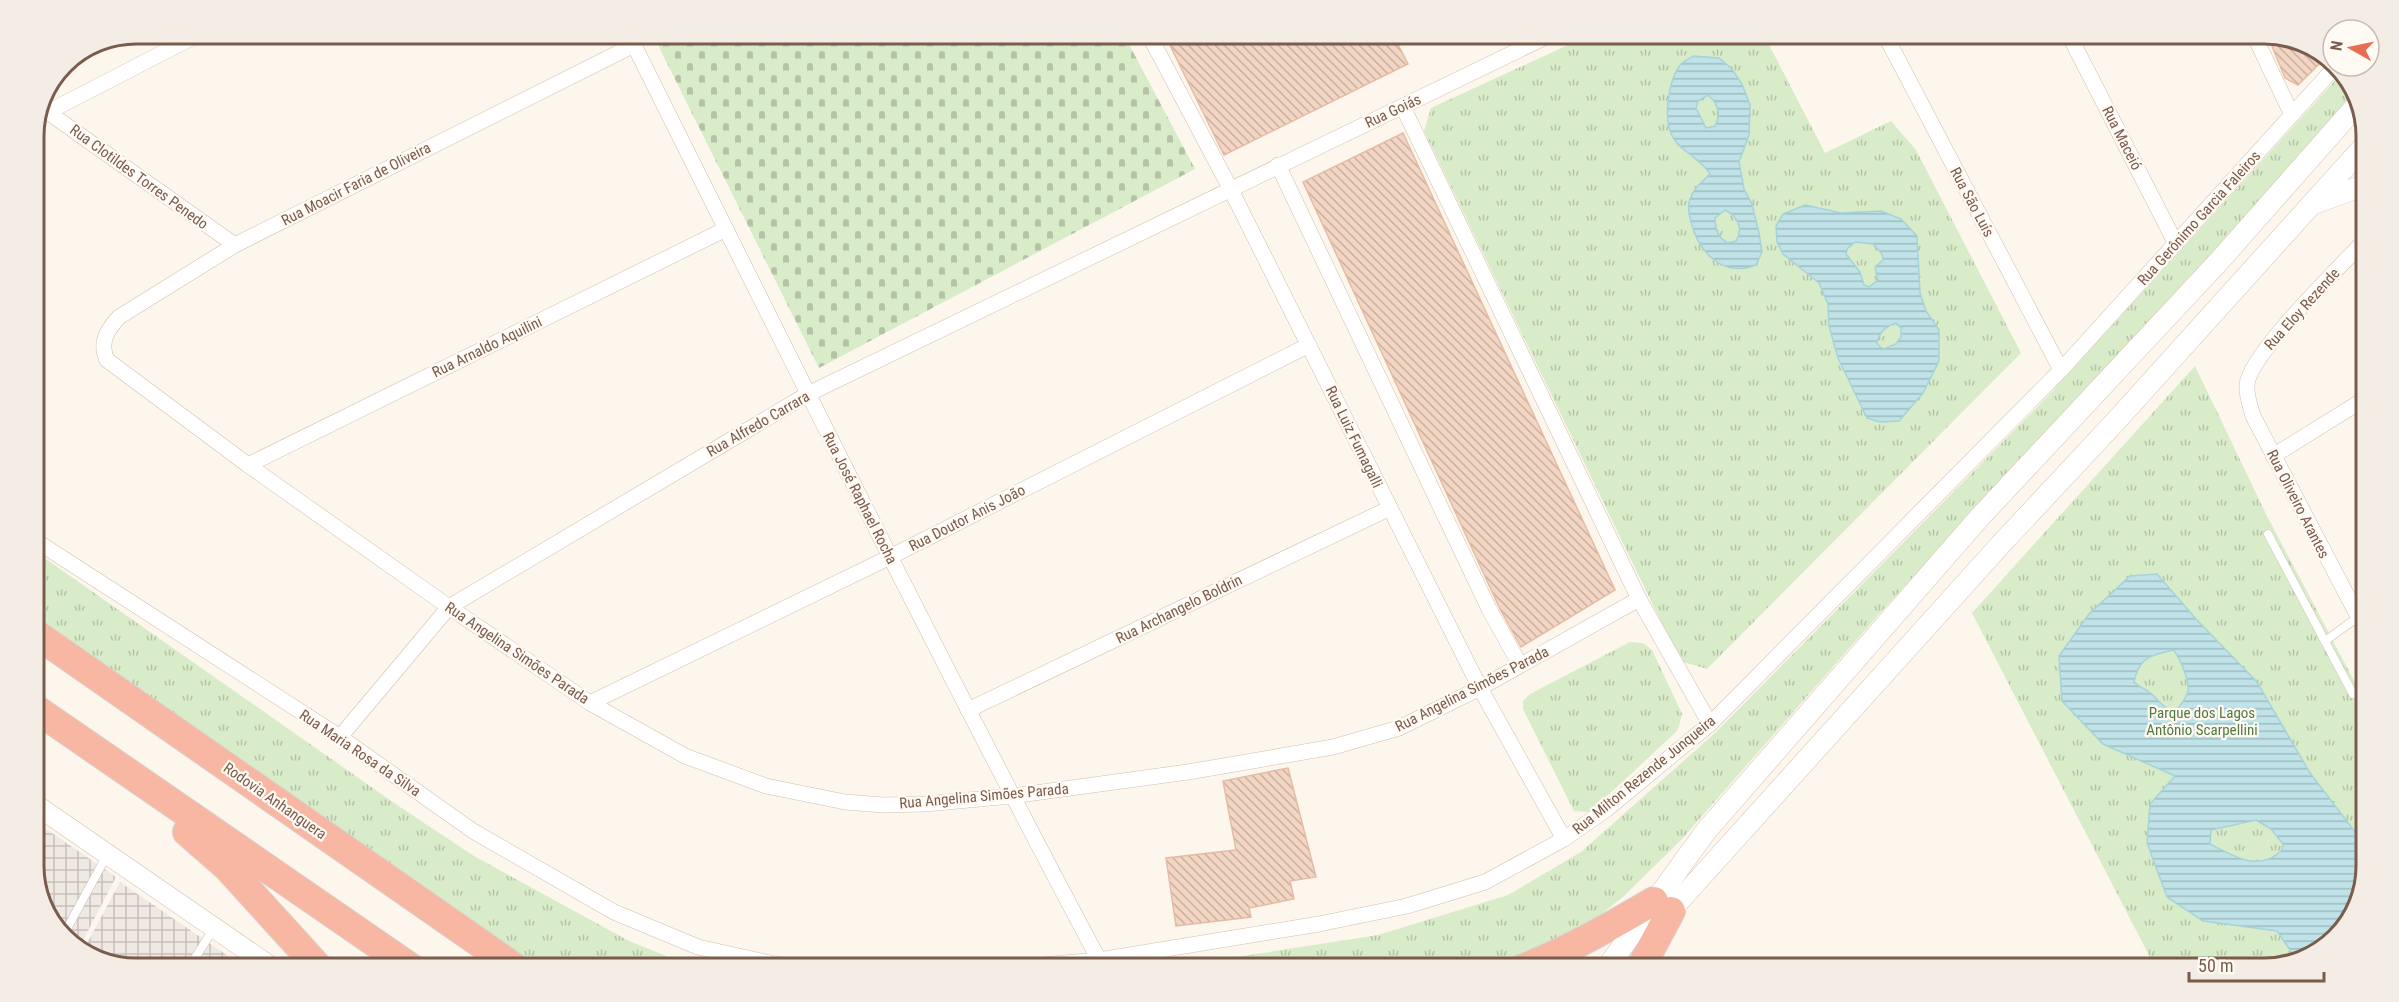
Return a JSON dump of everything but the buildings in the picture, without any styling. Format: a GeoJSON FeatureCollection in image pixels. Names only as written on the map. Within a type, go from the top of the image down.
{"type":"FeatureCollection","features":[{"type":"Feature","properties":{"kind":"highway","name":"Rodovia Anhanguera"},"geometry":{"type":"LineString","coordinates":[[44,640],[501,958]]}},
{"type":"Feature","properties":{"kind":"highway"},"geometry":{"type":"LineString","coordinates":[[44,714],[397,958]]}},
{"type":"Feature","properties":{"kind":"highway"},"geometry":{"type":"LineString","coordinates":[[89,745],[227,867],[310,958]]}},
{"type":"Feature","properties":{"kind":"highway"},"geometry":{"type":"LineString","coordinates":[[1548,958],[1606,929],[1662,906]]}},
{"type":"Feature","properties":{"kind":"highway"},"geometry":{"type":"LineString","coordinates":[[1645,958],[1662,906]]}},
{"type":"Feature","properties":{"kind":"highway"},"geometry":{"type":"LineString","coordinates":[[483,946],[505,958]]}},
{"type":"Feature","properties":{"kind":"main road"},"geometry":{"type":"LineString","coordinates":[[1621,958],[1662,906],[1706,831],[1979,518],[2213,267],[2352,110]]}},
{"type":"Feature","properties":{"kind":"main road"},"geometry":{"type":"LineString","coordinates":[[1616,958],[2116,421],[2355,156]]}},
{"type":"Feature","properties":{"kind":"main road"},"geometry":{"type":"LineString","coordinates":[[2312,204],[2355,189]]}},
{"type":"Feature","properties":{"kind":"street"},"geometry":{"type":"LineString","coordinates":[[48,109],[179,44]]}},
{"type":"Feature","properties":{"kind":"street","name":"Rua Moacir Faria de Oliveira"},"geometry":{"type":"LineString","coordinates":[[103,352],[106,334],[119,317],[235,245],[621,44]]}},
{"type":"Feature","properties":{"kind":"street","name":"Rua José Raphael Rocha"},"geometry":{"type":"LineString","coordinates":[[634,44],[890,557],[1098,958]]}},
{"type":"Feature","properties":{"kind":"street","name":"Rua Luiz Fumagalli"},"geometry":{"type":"LineString","coordinates":[[1154,44],[1230,188],[1480,688],[1564,839]]}},
{"type":"Feature","properties":{"kind":"street","name":"Rua Goiás"},"geometry":{"type":"LineString","coordinates":[[1230,188],[1532,44]]}},
{"type":"Feature","properties":{"kind":"street","name":"Rua São Luís"},"geometry":{"type":"LineString","coordinates":[[1890,44],[2061,370]]}},
{"type":"Feature","properties":{"kind":"street","name":"Rua Maceió"},"geometry":{"type":"LineString","coordinates":[[2074,44],[2176,244]]}},
{"type":"Feature","properties":{"kind":"street"},"geometry":{"type":"LineString","coordinates":[[2258,44],[2292,115]]}},
{"type":"Feature","properties":{"kind":"street","name":"Rua Gerônimo Garcia Faleiros"},"geometry":{"type":"LineString","coordinates":[[2061,370],[2325,78]]}},
{"type":"Feature","properties":{"kind":"street"},"geometry":{"type":"LineString","coordinates":[[1403,107],[1639,599],[1710,724]]}},
{"type":"Feature","properties":{"kind":"street","name":"Rua Clotildes Torres Penedo"},"geometry":{"type":"LineString","coordinates":[[47,111],[235,245]]}},
{"type":"Feature","properties":{"kind":"street"},"geometry":{"type":"LineString","coordinates":[[1278,165],[1489,609],[1520,665]]}},
{"type":"Feature","properties":{"kind":"street","name":"Rua Alfredo Carrara"},"geometry":{"type":"LineString","coordinates":[[340,737],[448,607],[808,394],[1230,188]]}},
{"type":"Feature","properties":{"kind":"street","name":"Rua Arnaldo Aquilini"},"geometry":{"type":"LineString","coordinates":[[248,465],[726,229]]}},
{"type":"Feature","properties":{"kind":"street","name":"Rua Eloy Rezende"},"geometry":{"type":"LineString","coordinates":[[2247,382],[2256,360],[2355,250]]}},
{"type":"Feature","properties":{"kind":"street","name":"Rua Doutor Anis João"},"geometry":{"type":"LineString","coordinates":[[590,703],[890,557],[1309,345]]}},
{"type":"Feature","properties":{"kind":"street","name":"Rua Angelina Simões Parada"},"geometry":{"type":"LineString","coordinates":[[103,352],[114,367],[248,465],[448,607],[590,703],[685,756],[766,786],[808,796],[883,805],[925,804],[1012,796],[1188,772],[1333,747],[1399,728],[1480,688],[1582,633],[1639,599]]}},
{"type":"Feature","properties":{"kind":"street","name":"Rua Milton Rezende Junqueira"},"geometry":{"type":"LineString","coordinates":[[1111,958],[1319,924],[1407,906],[1485,882],[1564,839],[1607,809],[1710,724],[2061,370]]}},
{"type":"Feature","properties":{"kind":"street","name":"Rua Oliveiro Arantes"},"geometry":{"type":"LineString","coordinates":[[2247,382],[2253,416],[2272,456],[2356,610]]}},
{"type":"Feature","properties":{"kind":"street"},"geometry":{"type":"LineString","coordinates":[[2272,456],[2355,405]]}},
{"type":"Feature","properties":{"kind":"street","name":"Rua Archangelo Boldrin"},"geometry":{"type":"LineString","coordinates":[[968,710],[1390,508]]}},
{"type":"Feature","properties":{"kind":"street","name":"Rua Maria Rosa da Silva"},"geometry":{"type":"LineString","coordinates":[[44,546],[340,737],[473,831],[614,912],[698,947],[748,958]]}},
{"type":"Feature","properties":{"kind":"street"},"geometry":{"type":"LineString","coordinates":[[44,811],[258,958]]}},
{"type":"Feature","properties":{"kind":"lane"},"geometry":{"type":"LineString","coordinates":[[2268,534],[2354,694]]}},
{"type":"Feature","properties":{"kind":"lane"},"geometry":{"type":"LineString","coordinates":[[2325,641],[2356,621]]}},
{"type":"Feature","properties":{"kind":"lane"},"geometry":{"type":"LineString","coordinates":[[67,929],[107,854]]}},
{"type":"Feature","properties":{"kind":"lane"},"geometry":{"type":"LineString","coordinates":[[195,958],[214,928]]}},
{"type":"Feature","properties":{"kind":"shaded area"},"geometry":{"type":"Polygon","coordinates":[[[44,828],[116,877],[82,942],[62,923],[50,902],[44,873],[44,828]]]}},
{"type":"Feature","properties":{"kind":"shaded area"},"geometry":{"type":"Polygon","coordinates":[[[120,882],[231,958],[117,957],[100,952],[86,944],[120,882]]]}},
{"type":"Feature","properties":{"kind":"green space"},"geometry":{"type":"Polygon","coordinates":[[[657,44],[1129,44],[1195,169],[819,368],[657,44]]]}},
{"type":"Feature","properties":{"kind":"green space"},"geometry":{"type":"Polygon","coordinates":[[[1570,44],[1769,44],[1825,153],[1891,121],[1916,150],[2021,353],[1707,669],[1680,661],[1424,131],[1431,108],[1570,44]]]}},
{"type":"Feature","properties":{"kind":"green space"},"geometry":{"type":"Polygon","coordinates":[[[2337,79],[2349,101],[2250,213],[1881,612],[1682,839],[1623,897],[1575,935],[1518,958],[1230,958],[1378,935],[1508,895],[1581,852],[1716,732],[2046,398],[2337,79]]]}},
{"type":"Feature","properties":{"kind":"green space","name":"Parque dos Lagos Antônio Scarpellini"},"geometry":{"type":"Polygon","coordinates":[[[2195,366],[2266,514],[2356,684],[2356,867],[2349,902],[2337,923],[2315,943],[2276,958],[2150,958],[1972,613],[2195,366]]]}},
{"type":"Feature","properties":{"kind":"green space"},"geometry":{"type":"Polygon","coordinates":[[[44,558],[397,805],[474,856],[629,941],[672,958],[516,958],[491,945],[44,627],[44,558]]]}},
{"type":"Feature","properties":{"kind":"green space"},"geometry":{"type":"Polygon","coordinates":[[[1630,642],[1643,643],[1652,650],[1682,714],[1679,726],[1676,732],[1590,812],[1574,811],[1523,709],[1523,701],[1530,694],[1630,642]]]}},
{"type":"Feature","properties":{"kind":"water"},"geometry":{"type":"Polygon","coordinates":[[[1693,56],[1719,58],[1731,68],[1742,84],[1750,105],[1749,135],[1739,162],[1744,189],[1752,204],[1759,233],[1762,252],[1756,265],[1733,268],[1714,260],[1700,244],[1691,222],[1688,208],[1690,199],[1696,188],[1710,174],[1674,139],[1668,122],[1668,101],[1676,71],[1681,64],[1693,56]],[[1708,95],[1698,101],[1696,108],[1706,128],[1715,126],[1718,117],[1717,106],[1708,95]],[[1725,210],[1715,218],[1715,222],[1719,236],[1728,243],[1736,241],[1739,227],[1736,219],[1725,210]]]}},
{"type":"Feature","properties":{"kind":"water"},"geometry":{"type":"Polygon","coordinates":[[[1805,205],[1841,213],[1881,211],[1901,219],[1917,236],[1920,293],[1926,311],[1939,330],[1939,361],[1923,393],[1899,421],[1880,422],[1867,418],[1838,358],[1829,326],[1828,304],[1819,283],[1783,254],[1777,242],[1776,226],[1783,214],[1805,205]],[[1855,242],[1847,249],[1846,254],[1860,272],[1864,285],[1869,287],[1878,280],[1875,267],[1883,260],[1882,254],[1873,244],[1855,242]],[[1896,323],[1881,332],[1877,343],[1880,347],[1884,349],[1896,344],[1901,337],[1901,328],[1896,323]]]}},
{"type":"Feature","properties":{"kind":"water"},"geometry":{"type":"Polygon","coordinates":[[[2157,574],[2196,619],[2257,682],[2310,773],[2356,833],[2356,867],[2349,902],[2337,923],[2315,943],[2292,953],[2277,931],[2203,921],[2167,897],[2147,843],[2150,804],[2175,776],[2103,744],[2062,701],[2059,656],[2089,614],[2130,576],[2157,574]],[[2173,650],[2152,656],[2139,667],[2134,682],[2170,710],[2178,708],[2188,691],[2184,669],[2173,650]],[[2256,820],[2211,830],[2210,844],[2246,860],[2264,860],[2282,850],[2283,844],[2271,829],[2256,820]]]}}]}
